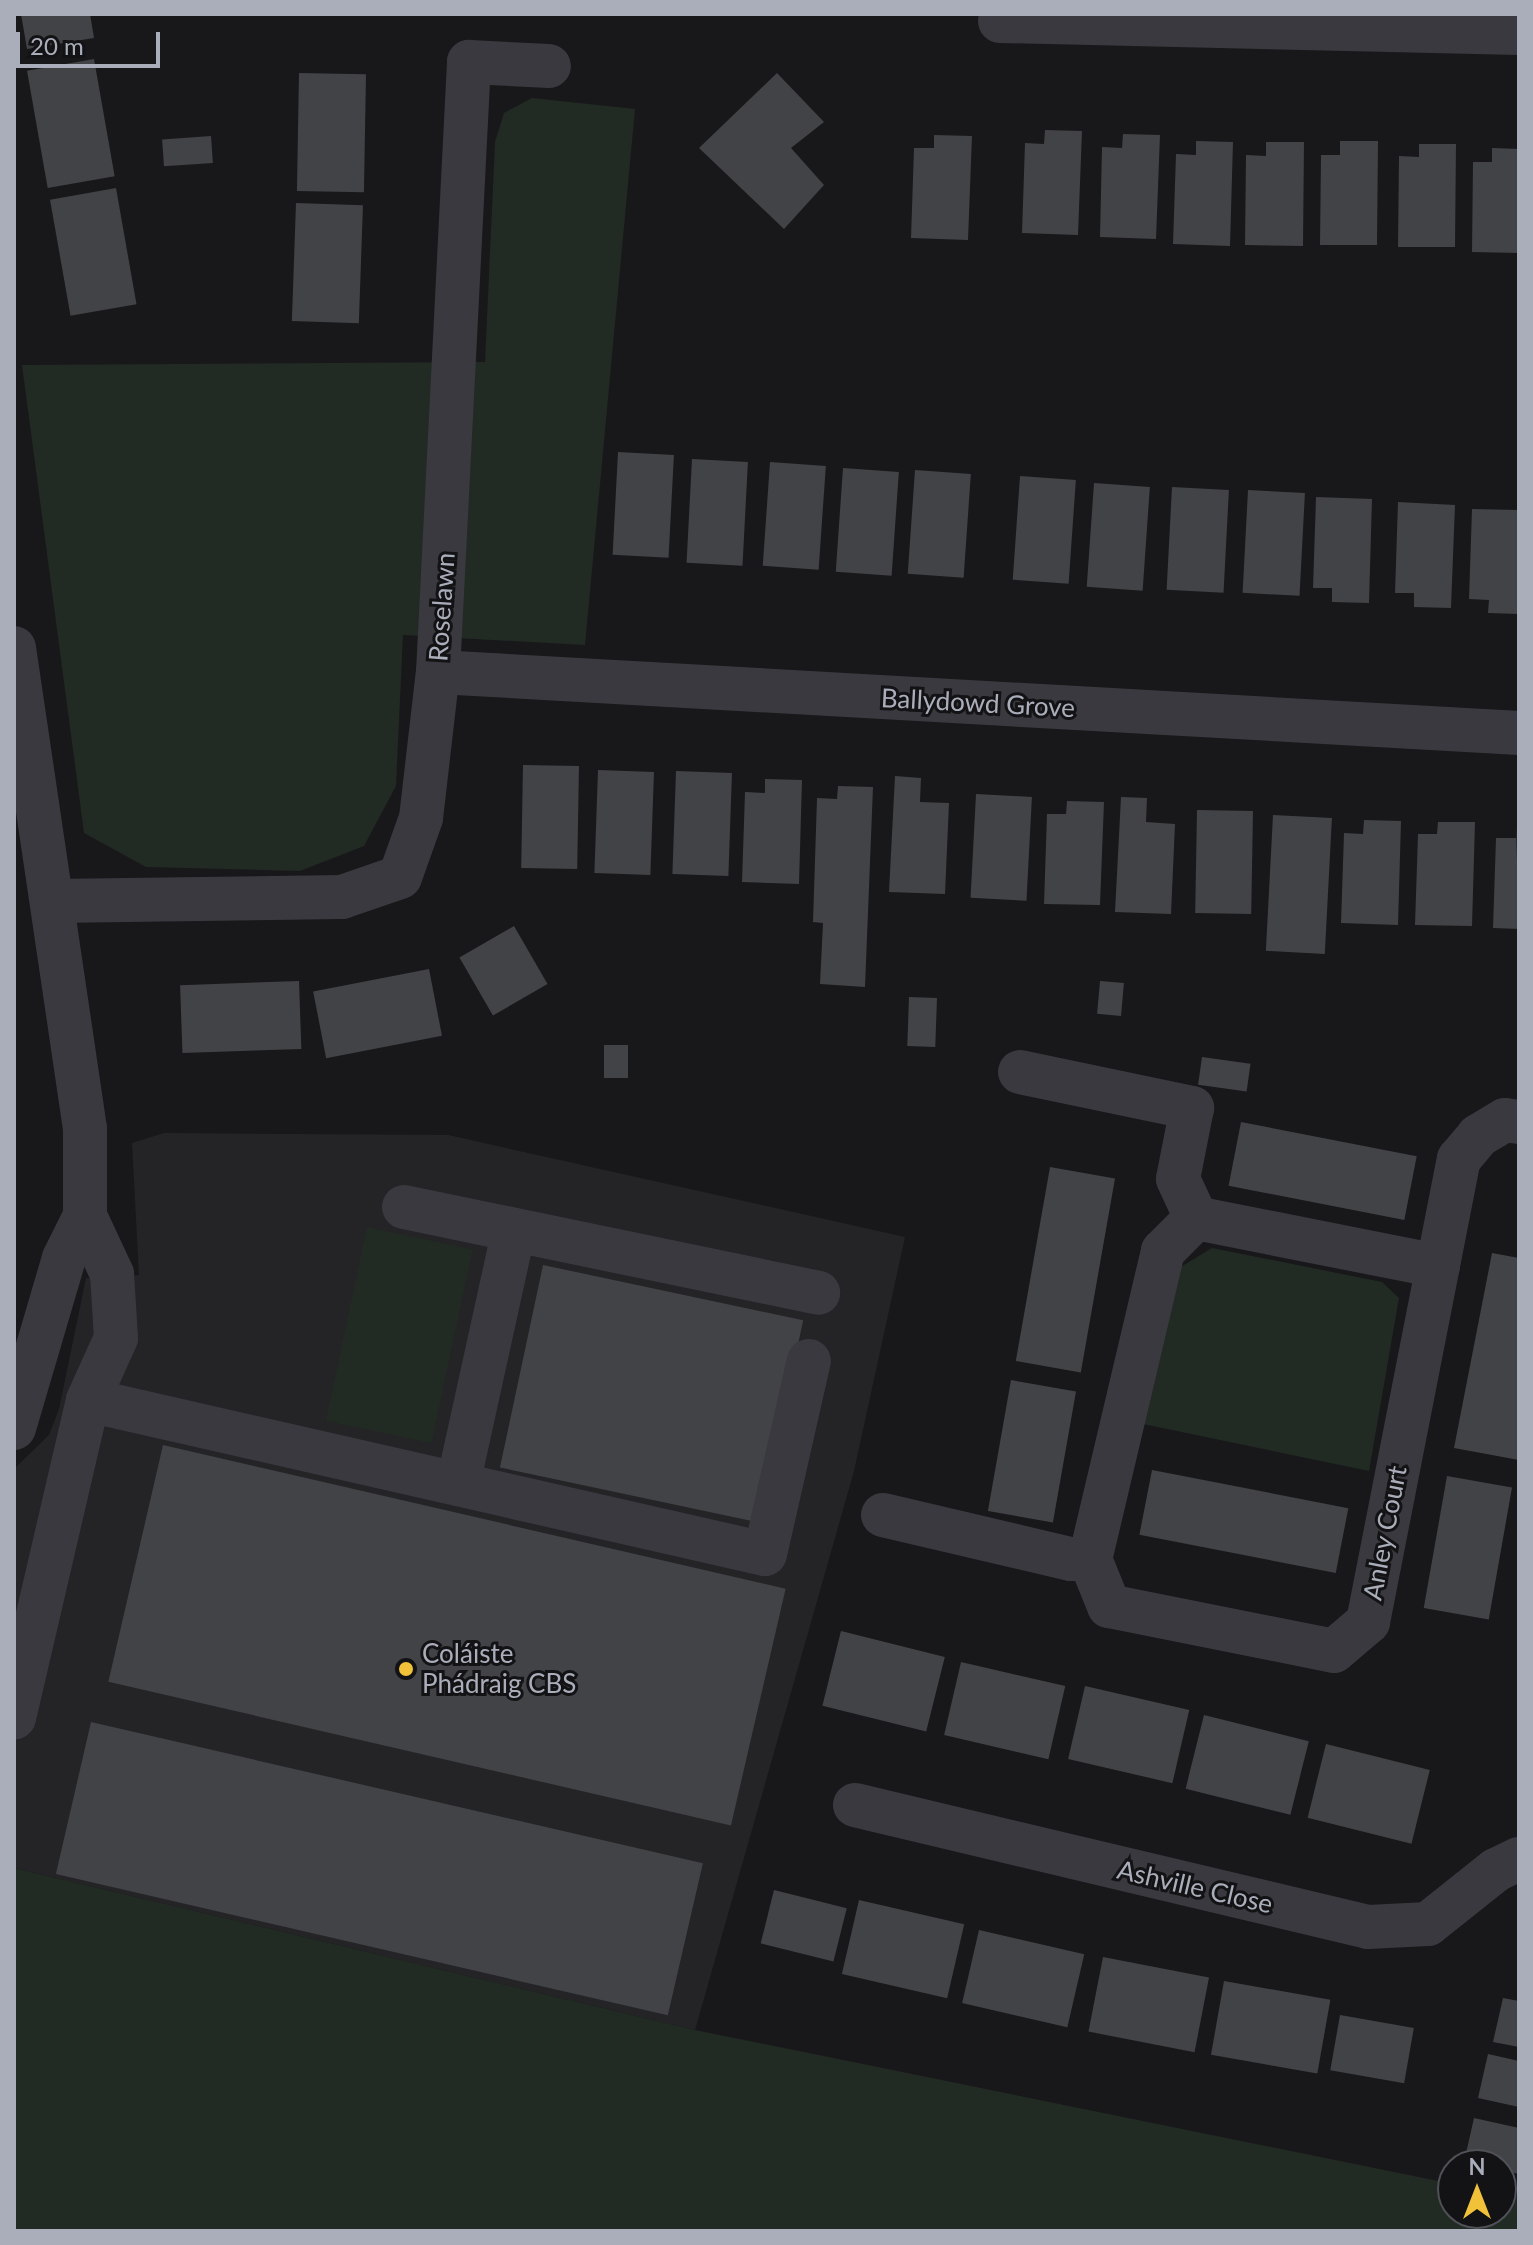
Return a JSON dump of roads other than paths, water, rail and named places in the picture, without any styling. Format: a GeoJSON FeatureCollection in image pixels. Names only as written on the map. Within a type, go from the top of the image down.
{"type":"FeatureCollection","features":[{"type":"Feature","properties":{"kind":"street"},"geometry":{"type":"LineString","coordinates":[[1000,21],[1338,21],[1519,33]]}},
{"type":"Feature","properties":{"kind":"street","name":"Roselawn"},"geometry":{"type":"LineString","coordinates":[[53,901],[342,897],[400,877],[421,818],[438,672],[469,62],[549,66]]}},
{"type":"Feature","properties":{"kind":"street"},"geometry":{"type":"LineString","coordinates":[[14,648],[85,1129],[85,1216],[112,1274],[116,1338],[88,1400],[14,1717]]}},
{"type":"Feature","properties":{"kind":"street","name":"Ballydowd Grove"},"geometry":{"type":"LineString","coordinates":[[438,672],[1519,733]]}},
{"type":"Feature","properties":{"kind":"street"},"geometry":{"type":"LineString","coordinates":[[1020,1072],[1192,1108],[1178,1179],[1196,1218]]}},
{"type":"Feature","properties":{"kind":"street","name":"Anley Court"},"geometry":{"type":"LineString","coordinates":[[1090,1559],[1109,1606],[1334,1651],[1368,1622],[1459,1159],[1478,1136],[1505,1120],[1519,1122]]}},
{"type":"Feature","properties":{"kind":"street"},"geometry":{"type":"LineString","coordinates":[[404,1207],[818,1293]]}},
{"type":"Feature","properties":{"kind":"street"},"geometry":{"type":"LineString","coordinates":[[14,1428],[64,1258],[85,1216]]}},
{"type":"Feature","properties":{"kind":"street"},"geometry":{"type":"LineString","coordinates":[[1196,1218],[1438,1266]]}},
{"type":"Feature","properties":{"kind":"street"},"geometry":{"type":"LineString","coordinates":[[883,1515],[1071,1559],[1090,1559],[1163,1251],[1196,1218]]}},
{"type":"Feature","properties":{"kind":"street"},"geometry":{"type":"LineString","coordinates":[[458,1484],[514,1230]]}},
{"type":"Feature","properties":{"kind":"street"},"geometry":{"type":"LineString","coordinates":[[88,1400],[765,1554],[809,1361]]}},
{"type":"Feature","properties":{"kind":"street","name":"Ashville Close"},"geometry":{"type":"LineString","coordinates":[[855,1805],[1368,1927],[1428,1924],[1496,1870],[1519,1859]]}},
{"type":"Feature","properties":{"kind":"place","name":"Coláiste Phádraig CBS"},"geometry":{"type":"Point","coordinates":[406,1669]}}]}
